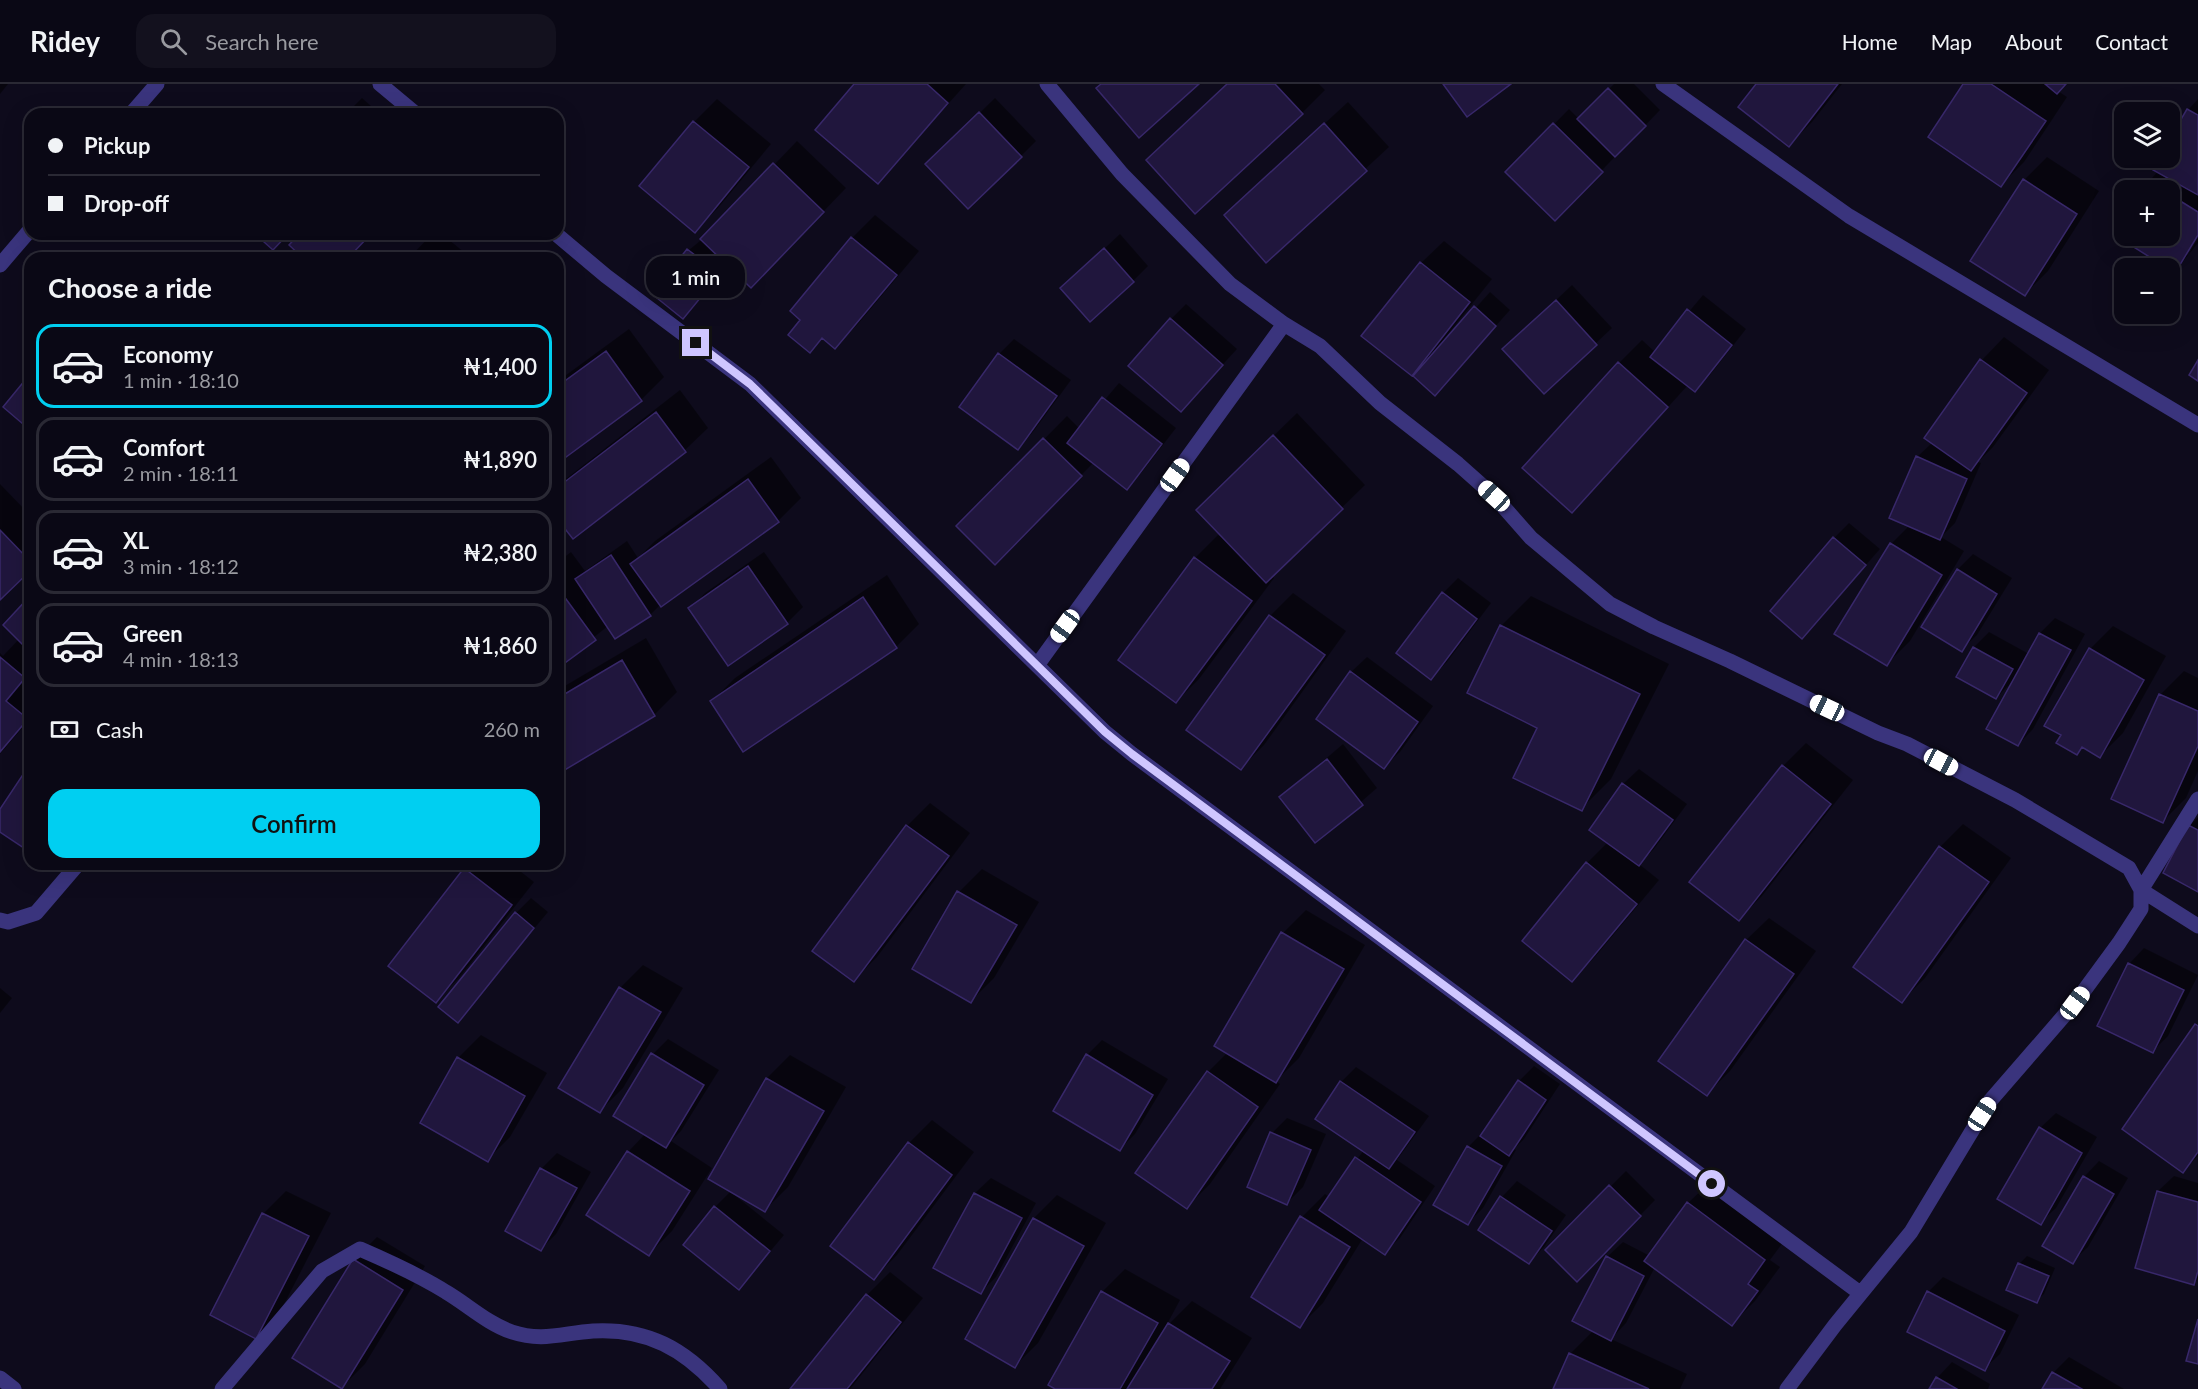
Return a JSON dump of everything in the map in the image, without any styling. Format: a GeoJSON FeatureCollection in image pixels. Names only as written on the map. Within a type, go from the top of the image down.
{"type":"FeatureCollection","features":[{"type":"Feature","properties":{"kind":"street"},"geometry":{"type":"LineString","coordinates":[[136,108],[157,84]]}},
{"type":"Feature","properties":{"kind":"street"},"geometry":{"type":"LineString","coordinates":[[380,84],[409,108]]}},
{"type":"Feature","properties":{"kind":"street"},"geometry":{"type":"LineString","coordinates":[[1047,84],[1122,174],[1183,239],[1230,284],[1284,324],[1320,346],[1380,403],[1458,464],[1494,496],[1531,538],[1610,604],[1654,627],[1907,744],[2015,800],[2129,868],[2141,890],[2141,909],[2119,943],[2075,1003],[1990,1101],[1911,1232],[1860,1293],[1787,1389]]}},
{"type":"Feature","properties":{"kind":"street"},"geometry":{"type":"LineString","coordinates":[[1663,84],[1849,216],[2198,425]]}},
{"type":"Feature","properties":{"kind":"street"},"geometry":{"type":"LineString","coordinates":[[0,265],[24,237]]}},
{"type":"Feature","properties":{"kind":"street"},"geometry":{"type":"LineString","coordinates":[[563,240],[606,276],[750,384],[1105,732],[1132,754],[1860,1293]]}},
{"type":"Feature","properties":{"kind":"street"},"geometry":{"type":"LineString","coordinates":[[1038,664],[1284,324]]}},
{"type":"Feature","properties":{"kind":"street"},"geometry":{"type":"LineString","coordinates":[[2141,890],[2198,799]]}},
{"type":"Feature","properties":{"kind":"street"},"geometry":{"type":"LineString","coordinates":[[0,920],[8,922],[36,913],[73,870]]}},
{"type":"Feature","properties":{"kind":"street"},"geometry":{"type":"LineString","coordinates":[[2141,890],[2198,926]]}},
{"type":"Feature","properties":{"kind":"street"},"geometry":{"type":"LineString","coordinates":[[222,1389],[322,1271],[360,1249],[407,1270],[509,1331],[532,1339],[594,1331],[641,1333],[671,1346],[706,1372],[720,1389]]}},
{"type":"Feature","properties":{"kind":"street"},"geometry":{"type":"LineString","coordinates":[[0,1378],[14,1389]]}},
{"type":"Feature","properties":{"kind":"building"},"geometry":{"type":"Polygon","coordinates":[[[854,84],[927,84],[948,103],[878,184],[815,130],[854,84]]]}},
{"type":"Feature","properties":{"kind":"building"},"geometry":{"type":"Polygon","coordinates":[[[1101,84],[1199,84],[1139,138],[1096,88],[1101,84]]]}},
{"type":"Feature","properties":{"kind":"building"},"geometry":{"type":"Polygon","coordinates":[[[1227,84],[1275,84],[1303,114],[1195,214],[1146,160],[1227,84]]]}},
{"type":"Feature","properties":{"kind":"building"},"geometry":{"type":"Polygon","coordinates":[[[1443,84],[1511,84],[1467,117],[1443,84]]]}},
{"type":"Feature","properties":{"kind":"building"},"geometry":{"type":"Polygon","coordinates":[[[1756,84],[1838,84],[1789,147],[1738,107],[1756,84]]]}},
{"type":"Feature","properties":{"kind":"building"},"geometry":{"type":"Polygon","coordinates":[[[1963,84],[1991,84],[2046,121],[2001,187],[1928,137],[1963,84]]]}},
{"type":"Feature","properties":{"kind":"building"},"geometry":{"type":"Polygon","coordinates":[[[2045,84],[2066,84],[2057,94],[2045,84]]]}},
{"type":"Feature","properties":{"kind":"building"},"geometry":{"type":"Polygon","coordinates":[[[1608,88],[1646,126],[1615,157],[1577,119],[1608,88]]]}},
{"type":"Feature","properties":{"kind":"building"},"geometry":{"type":"Polygon","coordinates":[[[2187,109],[2198,115],[2198,195],[2180,185],[2180,180],[2171,180],[2153,170],[2154,168],[2180,168],[2180,121],[2187,109]]]}},
{"type":"Feature","properties":{"kind":"building"},"geometry":{"type":"Polygon","coordinates":[[[979,112],[1022,157],[968,209],[925,164],[979,112]]]}},
{"type":"Feature","properties":{"kind":"building"},"geometry":{"type":"Polygon","coordinates":[[[693,121],[749,167],[695,233],[639,186],[693,121]]]}},
{"type":"Feature","properties":{"kind":"building"},"geometry":{"type":"Polygon","coordinates":[[[1324,123],[1367,171],[1266,263],[1224,215],[1324,123]]]}},
{"type":"Feature","properties":{"kind":"building"},"geometry":{"type":"Polygon","coordinates":[[[1553,123],[1603,172],[1555,221],[1505,172],[1553,123]]]}},
{"type":"Feature","properties":{"kind":"building"},"geometry":{"type":"Polygon","coordinates":[[[773,163],[824,212],[751,288],[700,239],[773,163]]]}},
{"type":"Feature","properties":{"kind":"building"},"geometry":{"type":"Polygon","coordinates":[[[2023,179],[2077,214],[2025,296],[1970,261],[2023,179]]]}},
{"type":"Feature","properties":{"kind":"building"},"geometry":{"type":"Polygon","coordinates":[[[2180,201],[2198,212],[2198,235],[2180,265],[2180,258],[2151,258],[2132,246],[2180,246],[2180,201]]]}},
{"type":"Feature","properties":{"kind":"building"},"geometry":{"type":"Polygon","coordinates":[[[851,237],[897,275],[835,349],[822,338],[810,353],[788,335],[800,320],[790,311],[851,237]]]}},
{"type":"Feature","properties":{"kind":"building"},"geometry":{"type":"Polygon","coordinates":[[[262,240],[282,240],[273,250],[262,240]]]}},
{"type":"Feature","properties":{"kind":"building"},"geometry":{"type":"Polygon","coordinates":[[[294,240],[365,240],[354,252],[297,252],[289,245],[294,240]]]}},
{"type":"Feature","properties":{"kind":"building"},"geometry":{"type":"Polygon","coordinates":[[[1104,248],[1134,282],[1090,322],[1060,288],[1104,248]]]}},
{"type":"Feature","properties":{"kind":"building"},"geometry":{"type":"Polygon","coordinates":[[[687,249],[720,274],[683,319],[652,294],[687,249]]]}},
{"type":"Feature","properties":{"kind":"building"},"geometry":{"type":"Polygon","coordinates":[[[1420,262],[1470,302],[1412,376],[1361,336],[1420,262]]]}},
{"type":"Feature","properties":{"kind":"building"},"geometry":{"type":"Polygon","coordinates":[[[1556,300],[1597,345],[1544,394],[1502,349],[1556,300]]]}},
{"type":"Feature","properties":{"kind":"building"},"geometry":{"type":"Polygon","coordinates":[[[1474,306],[1496,326],[1435,396],[1413,376],[1474,306]]]}},
{"type":"Feature","properties":{"kind":"building"},"geometry":{"type":"Polygon","coordinates":[[[1687,309],[1732,345],[1695,392],[1650,357],[1687,309]]]}},
{"type":"Feature","properties":{"kind":"building"},"geometry":{"type":"Polygon","coordinates":[[[1170,318],[1223,365],[1181,412],[1128,366],[1170,318]]]}},
{"type":"Feature","properties":{"kind":"building"},"geometry":{"type":"Polygon","coordinates":[[[606,351],[642,401],[564,459],[564,382],[606,351]]]}},
{"type":"Feature","properties":{"kind":"building"},"geometry":{"type":"Polygon","coordinates":[[[998,353],[1057,396],[1018,450],[959,407],[998,353]]]}},
{"type":"Feature","properties":{"kind":"building"},"geometry":{"type":"Polygon","coordinates":[[[1980,359],[2027,393],[1971,471],[1924,438],[1980,359]]]}},
{"type":"Feature","properties":{"kind":"building"},"geometry":{"type":"Polygon","coordinates":[[[2198,360],[2198,381],[2189,375],[2198,360]]]}},
{"type":"Feature","properties":{"kind":"building"},"geometry":{"type":"Polygon","coordinates":[[[1618,362],[1668,407],[1572,513],[1522,468],[1618,362]]]}},
{"type":"Feature","properties":{"kind":"building"},"geometry":{"type":"Polygon","coordinates":[[[24,381],[24,425],[3,407],[24,381]]]}},
{"type":"Feature","properties":{"kind":"building"},"geometry":{"type":"Polygon","coordinates":[[[1102,397],[1162,444],[1127,490],[1067,443],[1102,397]]]}},
{"type":"Feature","properties":{"kind":"building"},"geometry":{"type":"Polygon","coordinates":[[[656,412],[686,452],[573,539],[564,528],[564,482],[656,412]]]}},
{"type":"Feature","properties":{"kind":"building"},"geometry":{"type":"Polygon","coordinates":[[[1273,435],[1343,509],[1266,583],[1196,510],[1273,435]]]}},
{"type":"Feature","properties":{"kind":"building"},"geometry":{"type":"Polygon","coordinates":[[[1043,438],[1082,476],[995,565],[956,526],[1043,438]]]}},
{"type":"Feature","properties":{"kind":"building"},"geometry":{"type":"Polygon","coordinates":[[[1916,456],[1967,479],[1940,540],[1889,518],[1916,456]]]}},
{"type":"Feature","properties":{"kind":"building"},"geometry":{"type":"Polygon","coordinates":[[[748,479],[779,522],[661,607],[630,564],[748,479]]]}},
{"type":"Feature","properties":{"kind":"building"},"geometry":{"type":"Polygon","coordinates":[[[0,530],[24,555],[24,577],[0,600],[0,530]]]}},
{"type":"Feature","properties":{"kind":"building"},"geometry":{"type":"Polygon","coordinates":[[[1833,537],[1866,565],[1802,639],[1770,611],[1833,537]]]}},
{"type":"Feature","properties":{"kind":"building"},"geometry":{"type":"Polygon","coordinates":[[[1890,543],[1942,575],[1887,666],[1834,634],[1890,543]]]}},
{"type":"Feature","properties":{"kind":"building"},"geometry":{"type":"Polygon","coordinates":[[[611,555],[651,616],[615,639],[575,579],[611,555]]]}},
{"type":"Feature","properties":{"kind":"building"},"geometry":{"type":"Polygon","coordinates":[[[1194,557],[1252,601],[1176,703],[1118,660],[1194,557]]]}},
{"type":"Feature","properties":{"kind":"building"},"geometry":{"type":"Polygon","coordinates":[[[748,566],[788,624],[728,666],[688,608],[748,566]]]}},
{"type":"Feature","properties":{"kind":"building"},"geometry":{"type":"Polygon","coordinates":[[[1957,569],[1997,594],[1962,652],[1921,627],[1957,569]]]}},
{"type":"Feature","properties":{"kind":"building"},"geometry":{"type":"Polygon","coordinates":[[[1442,592],[1477,619],[1431,680],[1396,653],[1442,592]]]}},
{"type":"Feature","properties":{"kind":"building"},"geometry":{"type":"Polygon","coordinates":[[[564,596],[596,640],[564,664],[564,596]]]}},
{"type":"Feature","properties":{"kind":"building"},"geometry":{"type":"Polygon","coordinates":[[[863,597],[897,648],[743,752],[710,701],[863,597]]]}},
{"type":"Feature","properties":{"kind":"building"},"geometry":{"type":"Polygon","coordinates":[[[24,602],[24,646],[3,625],[24,602]]]}},
{"type":"Feature","properties":{"kind":"building"},"geometry":{"type":"Polygon","coordinates":[[[1269,615],[1325,655],[1241,770],[1186,730],[1269,615]]]}},
{"type":"Feature","properties":{"kind":"building"},"geometry":{"type":"Polygon","coordinates":[[[1500,625],[1640,694],[1582,811],[1513,778],[1537,728],[1467,693],[1500,625]]]}},
{"type":"Feature","properties":{"kind":"building"},"geometry":{"type":"Polygon","coordinates":[[[2039,633],[2071,650],[2018,746],[1986,729],[2039,633]]]}},
{"type":"Feature","properties":{"kind":"building"},"geometry":{"type":"Polygon","coordinates":[[[1973,647],[2013,669],[1996,699],[1956,677],[1973,647]]]}},
{"type":"Feature","properties":{"kind":"building"},"geometry":{"type":"Polygon","coordinates":[[[2089,648],[2144,680],[2100,758],[2082,747],[2077,755],[2056,743],[2061,735],[2044,726],[2089,648]]]}},
{"type":"Feature","properties":{"kind":"building"},"geometry":{"type":"Polygon","coordinates":[[[0,657],[24,677],[6,701],[24,716],[24,724],[0,752],[0,657]]]}},
{"type":"Feature","properties":{"kind":"building"},"geometry":{"type":"Polygon","coordinates":[[[622,660],[655,716],[564,770],[564,694],[622,660]]]}},
{"type":"Feature","properties":{"kind":"building"},"geometry":{"type":"Polygon","coordinates":[[[1350,671],[1418,722],[1384,769],[1316,719],[1350,671]]]}},
{"type":"Feature","properties":{"kind":"building"},"geometry":{"type":"Polygon","coordinates":[[[2159,694],[2198,711],[2198,746],[2163,823],[2111,799],[2159,694]]]}},
{"type":"Feature","properties":{"kind":"building"},"geometry":{"type":"Polygon","coordinates":[[[1327,759],[1363,805],[1315,843],[1279,797],[1327,759]]]}},
{"type":"Feature","properties":{"kind":"building"},"geometry":{"type":"Polygon","coordinates":[[[1782,765],[1831,804],[1739,921],[1689,882],[1782,765]]]}},
{"type":"Feature","properties":{"kind":"building"},"geometry":{"type":"Polygon","coordinates":[[[24,773],[24,848],[0,832],[0,809],[24,773]]]}},
{"type":"Feature","properties":{"kind":"building"},"geometry":{"type":"Polygon","coordinates":[[[1622,783],[1673,820],[1639,866],[1589,830],[1622,783]]]}},
{"type":"Feature","properties":{"kind":"building"},"geometry":{"type":"Polygon","coordinates":[[[906,825],[949,856],[854,982],[812,951],[906,825]]]}},
{"type":"Feature","properties":{"kind":"building"},"geometry":{"type":"Polygon","coordinates":[[[2188,825],[2198,830],[2198,892],[2163,873],[2188,825]]]}},
{"type":"Feature","properties":{"kind":"building"},"geometry":{"type":"Polygon","coordinates":[[[1939,846],[1989,882],[1902,1003],[1853,967],[1939,846]]]}},
{"type":"Feature","properties":{"kind":"building"},"geometry":{"type":"Polygon","coordinates":[[[1586,862],[1637,904],[1572,982],[1522,941],[1586,862]]]}},
{"type":"Feature","properties":{"kind":"building"},"geometry":{"type":"Polygon","coordinates":[[[462,870],[467,870],[512,905],[436,1003],[388,966],[462,870]]]}},
{"type":"Feature","properties":{"kind":"building"},"geometry":{"type":"Polygon","coordinates":[[[957,891],[1017,925],[971,1003],[912,969],[957,891]]]}},
{"type":"Feature","properties":{"kind":"building"},"geometry":{"type":"Polygon","coordinates":[[[515,912],[534,928],[458,1023],[438,1007],[515,912]]]}},
{"type":"Feature","properties":{"kind":"building"},"geometry":{"type":"Polygon","coordinates":[[[1281,932],[1344,969],[1276,1083],[1214,1046],[1281,932]]]}},
{"type":"Feature","properties":{"kind":"building"},"geometry":{"type":"Polygon","coordinates":[[[1745,939],[1794,974],[1707,1096],[1658,1061],[1745,939]]]}},
{"type":"Feature","properties":{"kind":"building"},"geometry":{"type":"Polygon","coordinates":[[[2128,963],[2184,990],[2153,1053],[2097,1026],[2128,963]]]}},
{"type":"Feature","properties":{"kind":"building"},"geometry":{"type":"Polygon","coordinates":[[[619,987],[661,1012],[600,1113],[558,1088],[619,987]]]}},
{"type":"Feature","properties":{"kind":"building"},"geometry":{"type":"Polygon","coordinates":[[[2195,1024],[2198,1026],[2198,1152],[2183,1173],[2122,1129],[2195,1024]]]}},
{"type":"Feature","properties":{"kind":"building"},"geometry":{"type":"Polygon","coordinates":[[[651,1053],[704,1085],[666,1148],[613,1116],[651,1053]]]}},
{"type":"Feature","properties":{"kind":"building"},"geometry":{"type":"Polygon","coordinates":[[[1086,1054],[1153,1095],[1120,1151],[1053,1111],[1086,1054]]]}},
{"type":"Feature","properties":{"kind":"building"},"geometry":{"type":"Polygon","coordinates":[[[457,1057],[525,1096],[488,1162],[420,1123],[457,1057]]]}},
{"type":"Feature","properties":{"kind":"building"},"geometry":{"type":"Polygon","coordinates":[[[1207,1071],[1258,1107],[1187,1209],[1135,1173],[1207,1071]]]}},
{"type":"Feature","properties":{"kind":"building"},"geometry":{"type":"Polygon","coordinates":[[[766,1078],[824,1111],[765,1212],[708,1179],[766,1078]]]}},
{"type":"Feature","properties":{"kind":"building"},"geometry":{"type":"Polygon","coordinates":[[[1518,1080],[1546,1100],[1509,1156],[1480,1136],[1518,1080]]]}},
{"type":"Feature","properties":{"kind":"building"},"geometry":{"type":"Polygon","coordinates":[[[1340,1081],[1415,1132],[1389,1169],[1315,1119],[1340,1081]]]}},
{"type":"Feature","properties":{"kind":"building"},"geometry":{"type":"Polygon","coordinates":[[[2039,1127],[2082,1153],[2041,1225],[1997,1199],[2039,1127]]]}},
{"type":"Feature","properties":{"kind":"building"},"geometry":{"type":"Polygon","coordinates":[[[1270,1132],[1311,1150],[1287,1205],[1247,1187],[1270,1132]]]}},
{"type":"Feature","properties":{"kind":"building"},"geometry":{"type":"Polygon","coordinates":[[[908,1142],[952,1175],[874,1280],[830,1246],[908,1142]]]}},
{"type":"Feature","properties":{"kind":"building"},"geometry":{"type":"Polygon","coordinates":[[[1467,1146],[1502,1166],[1468,1225],[1433,1205],[1467,1146]]]}},
{"type":"Feature","properties":{"kind":"building"},"geometry":{"type":"Polygon","coordinates":[[[627,1151],[690,1191],[649,1256],[586,1215],[627,1151]]]}},
{"type":"Feature","properties":{"kind":"building"},"geometry":{"type":"Polygon","coordinates":[[[1355,1157],[1421,1202],[1385,1255],[1319,1210],[1355,1157]]]}},
{"type":"Feature","properties":{"kind":"building"},"geometry":{"type":"Polygon","coordinates":[[[540,1168],[577,1188],[541,1251],[505,1231],[540,1168]]]}},
{"type":"Feature","properties":{"kind":"building"},"geometry":{"type":"Polygon","coordinates":[[[2083,1176],[2114,1194],[2073,1264],[2042,1246],[2083,1176]]]}},
{"type":"Feature","properties":{"kind":"building"},"geometry":{"type":"Polygon","coordinates":[[[1609,1185],[1641,1216],[1577,1282],[1545,1250],[1609,1185]]]}},
{"type":"Feature","properties":{"kind":"building"},"geometry":{"type":"Polygon","coordinates":[[[2157,1191],[2198,1202],[2198,1271],[2194,1285],[2135,1268],[2157,1191]]]}},
{"type":"Feature","properties":{"kind":"building"},"geometry":{"type":"Polygon","coordinates":[[[974,1193],[1022,1218],[981,1294],[933,1268],[974,1193]]]}},
{"type":"Feature","properties":{"kind":"building"},"geometry":{"type":"Polygon","coordinates":[[[1500,1196],[1552,1231],[1529,1264],[1478,1230],[1500,1196]]]}},
{"type":"Feature","properties":{"kind":"building"},"geometry":{"type":"Polygon","coordinates":[[[1687,1202],[1765,1260],[1748,1284],[1758,1291],[1732,1326],[1644,1261],[1687,1202]]]}},
{"type":"Feature","properties":{"kind":"building"},"geometry":{"type":"Polygon","coordinates":[[[714,1206],[770,1251],[739,1290],[683,1245],[714,1206]]]}},
{"type":"Feature","properties":{"kind":"building"},"geometry":{"type":"Polygon","coordinates":[[[262,1213],[309,1236],[256,1339],[210,1315],[262,1213]]]}},
{"type":"Feature","properties":{"kind":"building"},"geometry":{"type":"Polygon","coordinates":[[[1300,1216],[1350,1247],[1300,1328],[1251,1297],[1300,1216]]]}},
{"type":"Feature","properties":{"kind":"building"},"geometry":{"type":"Polygon","coordinates":[[[1033,1218],[1084,1246],[1015,1368],[965,1339],[1033,1218]]]}},
{"type":"Feature","properties":{"kind":"building"},"geometry":{"type":"Polygon","coordinates":[[[1606,1256],[1644,1276],[1611,1341],[1572,1321],[1606,1256]]]}},
{"type":"Feature","properties":{"kind":"building"},"geometry":{"type":"Polygon","coordinates":[[[353,1259],[403,1290],[342,1389],[292,1358],[353,1259]]]}},
{"type":"Feature","properties":{"kind":"building"},"geometry":{"type":"Polygon","coordinates":[[[2018,1263],[2049,1276],[2037,1303],[2006,1290],[2018,1263]]]}},
{"type":"Feature","properties":{"kind":"building"},"geometry":{"type":"Polygon","coordinates":[[[1101,1291],[1158,1323],[1120,1389],[1055,1389],[1048,1385],[1101,1291]]]}},
{"type":"Feature","properties":{"kind":"building"},"geometry":{"type":"Polygon","coordinates":[[[1927,1291],[2005,1331],[1985,1371],[1907,1332],[1927,1291]]]}},
{"type":"Feature","properties":{"kind":"building"},"geometry":{"type":"Polygon","coordinates":[[[866,1294],[901,1322],[847,1389],[790,1389],[866,1294]]]}},
{"type":"Feature","properties":{"kind":"building"},"geometry":{"type":"Polygon","coordinates":[[[2198,1319],[2198,1364],[2186,1361],[2198,1319]]]}},
{"type":"Feature","properties":{"kind":"building"},"geometry":{"type":"Polygon","coordinates":[[[1168,1323],[1230,1361],[1212,1389],[1127,1389],[1168,1323]]]}},
{"type":"Feature","properties":{"kind":"building"},"geometry":{"type":"Polygon","coordinates":[[[1569,1353],[1649,1389],[1553,1389],[1569,1353]]]}},
{"type":"Feature","properties":{"kind":"building"},"geometry":{"type":"Polygon","coordinates":[[[2052,1372],[2082,1389],[2042,1389],[2052,1372]]]}},
{"type":"Feature","properties":{"kind":"building"},"geometry":{"type":"Polygon","coordinates":[[[1936,1377],[1957,1389],[1929,1389],[1936,1377]]]}},
{"type":"Feature","properties":{"kind":"route"},"geometry":{"type":"LineString","coordinates":[[696,343],[750,384],[1105,732],[1712,1184]]}}]}
